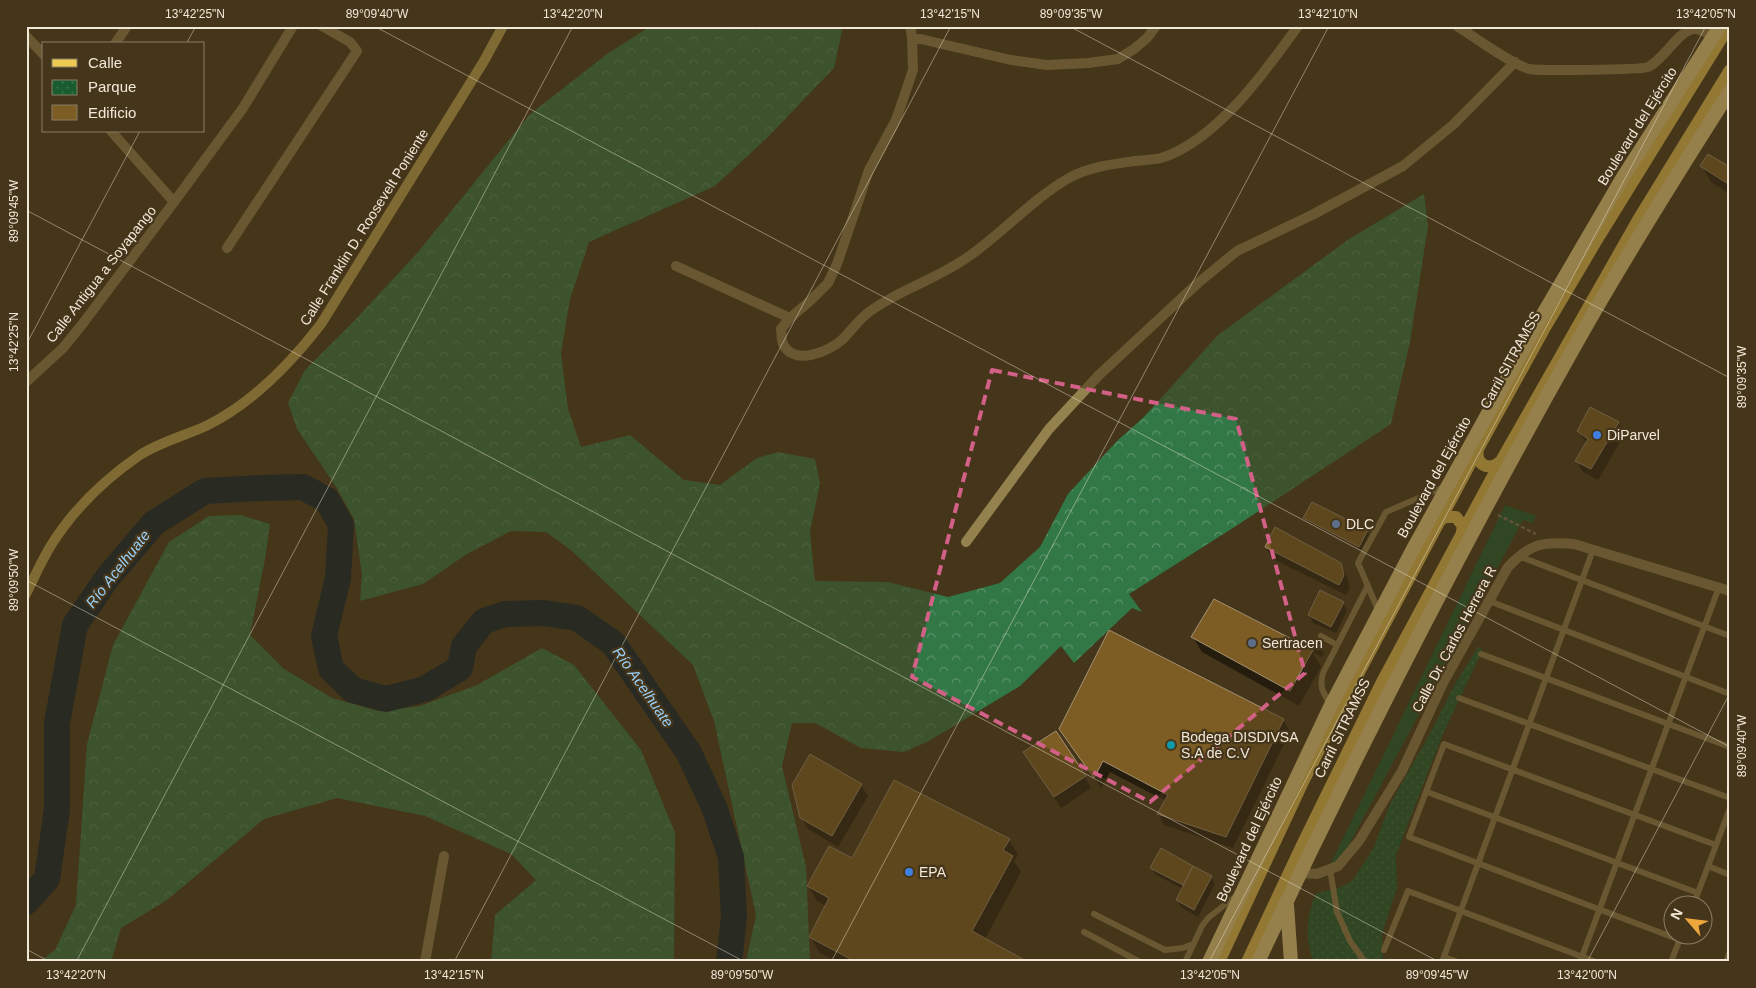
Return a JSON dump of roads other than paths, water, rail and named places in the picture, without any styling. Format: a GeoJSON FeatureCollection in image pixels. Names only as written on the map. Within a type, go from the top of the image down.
{"type":"FeatureCollection","features":[{"type":"Feature","properties":{"kind":"highway","name":"Boulevard del Ejército"},"geometry":{"type":"LineString","coordinates":[[1209,962],[1331,705],[1379,612],[1538,321],[1623,177],[1717,31]]}},
{"type":"Feature","properties":{"kind":"highway"},"geometry":{"type":"LineString","coordinates":[[1258,962],[1286,901],[1390,691],[1486,508],[1578,341],[1649,221],[1730,91]]}},
{"type":"Feature","properties":{"kind":"highway"},"geometry":{"type":"LineString","coordinates":[[1286,901],[1291,962]]}},
{"type":"Feature","properties":{"kind":"main road","name":"Calle Franklin D. Roosevelt Poniente"},"geometry":{"type":"LineString","coordinates":[[26,594],[44,557],[60,533],[110,478],[134,459],[155,446],[206,426],[235,408],[276,376],[307,343],[322,324],[484,61],[503,26]]}},
{"type":"Feature","properties":{"kind":"main road","name":"Carril SITRAMSS"},"geometry":{"type":"LineString","coordinates":[[1219,962],[1302,784],[1339,710],[1478,449],[1543,331],[1595,243],[1729,26]]}},
{"type":"Feature","properties":{"kind":"main road","name":"Carril SITRAMSS"},"geometry":{"type":"LineString","coordinates":[[1247,962],[1302,842],[1382,680],[1462,532],[1638,220],[1730,70]]}},
{"type":"Feature","properties":{"kind":"main road"},"geometry":{"type":"LineString","coordinates":[[1478,449],[1479,461],[1484,466],[1496,465],[1501,460]]}},
{"type":"Feature","properties":{"kind":"main road"},"geometry":{"type":"LineString","coordinates":[[1441,520],[1445,517],[1456,517],[1463,526],[1462,532]]}},
{"type":"Feature","properties":{"kind":"street"},"geometry":{"type":"LineString","coordinates":[[116,42],[127,26]]}},
{"type":"Feature","properties":{"kind":"street","name":"Calle Antigua a Soyapango"},"geometry":{"type":"LineString","coordinates":[[28,378],[63,348],[84,322],[242,108],[293,26]]}},
{"type":"Feature","properties":{"kind":"street"},"geometry":{"type":"LineString","coordinates":[[227,248],[357,51],[350,42],[322,26]]}},
{"type":"Feature","properties":{"kind":"street"},"geometry":{"type":"LineString","coordinates":[[910,26],[913,70],[896,120],[869,170],[837,264],[828,283],[790,318],[781,329],[783,344],[791,353],[804,356],[821,352],[841,340],[868,312],[931,279],[969,256],[1070,177],[1106,166],[1160,158],[1184,148],[1211,128],[1241,99],[1298,26]]}},
{"type":"Feature","properties":{"kind":"street"},"geometry":{"type":"LineString","coordinates":[[912,37],[1011,60],[1047,65],[1118,59],[1147,38],[1156,26]]}},
{"type":"Feature","properties":{"kind":"street"},"geometry":{"type":"LineString","coordinates":[[1456,26],[1515,62],[1531,69],[1626,69],[1648,67],[1664,55],[1685,33],[1695,29],[1717,31]]}},
{"type":"Feature","properties":{"kind":"street"},"geometry":{"type":"LineString","coordinates":[[26,36],[42,53]]}},
{"type":"Feature","properties":{"kind":"street"},"geometry":{"type":"LineString","coordinates":[[966,542],[1049,429],[1099,375],[1198,283],[1237,251],[1312,215],[1403,166],[1454,124],[1515,62]]}},
{"type":"Feature","properties":{"kind":"street"},"geometry":{"type":"LineString","coordinates":[[112,132],[174,202]]}},
{"type":"Feature","properties":{"kind":"street"},"geometry":{"type":"LineString","coordinates":[[676,266],[790,318]]}},
{"type":"Feature","properties":{"kind":"street","name":"Calle Dr. Carlos Herrera R"},"geometry":{"type":"LineString","coordinates":[[1300,873],[1317,874],[1338,866],[1359,841],[1402,771],[1444,681],[1508,567],[1518,556],[1533,546],[1553,542],[1574,544],[1730,591]]}},
{"type":"Feature","properties":{"kind":"street"},"geometry":{"type":"LineString","coordinates":[[425,962],[444,856]]}},
{"type":"Feature","properties":{"kind":"lane"},"geometry":{"type":"LineString","coordinates":[[1379,612],[1358,563],[1386,512],[1448,486]]}},
{"type":"Feature","properties":{"kind":"lane"},"geometry":{"type":"LineString","coordinates":[[1458,962],[1443,959],[1593,550]]}},
{"type":"Feature","properties":{"kind":"lane"},"geometry":{"type":"LineString","coordinates":[[1518,556],[1730,636]]}},
{"type":"Feature","properties":{"kind":"lane"},"geometry":{"type":"LineString","coordinates":[[1331,705],[1323,694],[1321,681],[1323,673],[1368,585]]}},
{"type":"Feature","properties":{"kind":"lane"},"geometry":{"type":"LineString","coordinates":[[1581,959],[1719,587]]}},
{"type":"Feature","properties":{"kind":"lane"},"geometry":{"type":"LineString","coordinates":[[1489,601],[1730,694]]}},
{"type":"Feature","properties":{"kind":"lane"},"geometry":{"type":"LineString","coordinates":[[1321,636],[1337,645]]}},
{"type":"Feature","properties":{"kind":"lane"},"geometry":{"type":"LineString","coordinates":[[1481,654],[1730,747]]}},
{"type":"Feature","properties":{"kind":"lane"},"geometry":{"type":"LineString","coordinates":[[1459,698],[1730,798]]}},
{"type":"Feature","properties":{"kind":"lane"},"geometry":{"type":"LineString","coordinates":[[1664,932],[1409,837],[1444,744],[1716,845]]}},
{"type":"Feature","properties":{"kind":"lane"},"geometry":{"type":"LineString","coordinates":[[1427,792],[1698,893]]}},
{"type":"Feature","properties":{"kind":"lane"},"geometry":{"type":"LineString","coordinates":[[1697,896],[1730,808]]}},
{"type":"Feature","properties":{"kind":"lane"},"geometry":{"type":"LineString","coordinates":[[1708,866],[1730,875]]}},
{"type":"Feature","properties":{"kind":"lane"},"geometry":{"type":"LineString","coordinates":[[1330,869],[1337,912],[1350,941],[1365,962]]}},
{"type":"Feature","properties":{"kind":"lane"},"geometry":{"type":"LineString","coordinates":[[1185,962],[1202,926],[1208,918],[1243,891]]}},
{"type":"Feature","properties":{"kind":"lane"},"geometry":{"type":"LineString","coordinates":[[1384,950],[1408,891],[1581,959],[1596,962]]}},
{"type":"Feature","properties":{"kind":"lane"},"geometry":{"type":"LineString","coordinates":[[1094,914],[1165,950],[1183,948],[1194,944]]}},
{"type":"Feature","properties":{"kind":"lane"},"geometry":{"type":"LineString","coordinates":[[1084,932],[1140,962]]}},
{"type":"Feature","properties":{"kind":"lane"},"geometry":{"type":"LineString","coordinates":[[1671,962],[1677,946]]}},
{"type":"Feature","properties":{"kind":"lane"},"geometry":{"type":"LineString","coordinates":[[1726,962],[1730,951]]}},
{"type":"Feature","properties":{"kind":"waterway","name":"Río Acelhuate"},"geometry":{"type":"LineString","coordinates":[[26,902],[47,879],[57,809],[57,723],[75,625],[108,577],[154,523],[205,491],[303,487],[327,500],[341,525],[338,578],[324,636],[331,669],[353,690],[386,699],[425,689],[460,668],[464,646],[484,621],[505,614],[544,613],[577,618],[613,643],[689,753],[714,807],[731,857],[734,917],[729,962]]}},
{"type":"Feature","properties":{"kind":"place","name":"DiParvel"},"geometry":{"type":"Point","coordinates":[1597,435]}},
{"type":"Feature","properties":{"kind":"place","name":"DLC"},"geometry":{"type":"Point","coordinates":[1336,524]}},
{"type":"Feature","properties":{"kind":"place","name":"Sertracen"},"geometry":{"type":"Point","coordinates":[1252,643]}},
{"type":"Feature","properties":{"kind":"place","name":"Bodega DISDIVSA S.A de C.V"},"geometry":{"type":"Point","coordinates":[1171,745]}},
{"type":"Feature","properties":{"kind":"place","name":"EPA"},"geometry":{"type":"Point","coordinates":[909,872]}}]}
